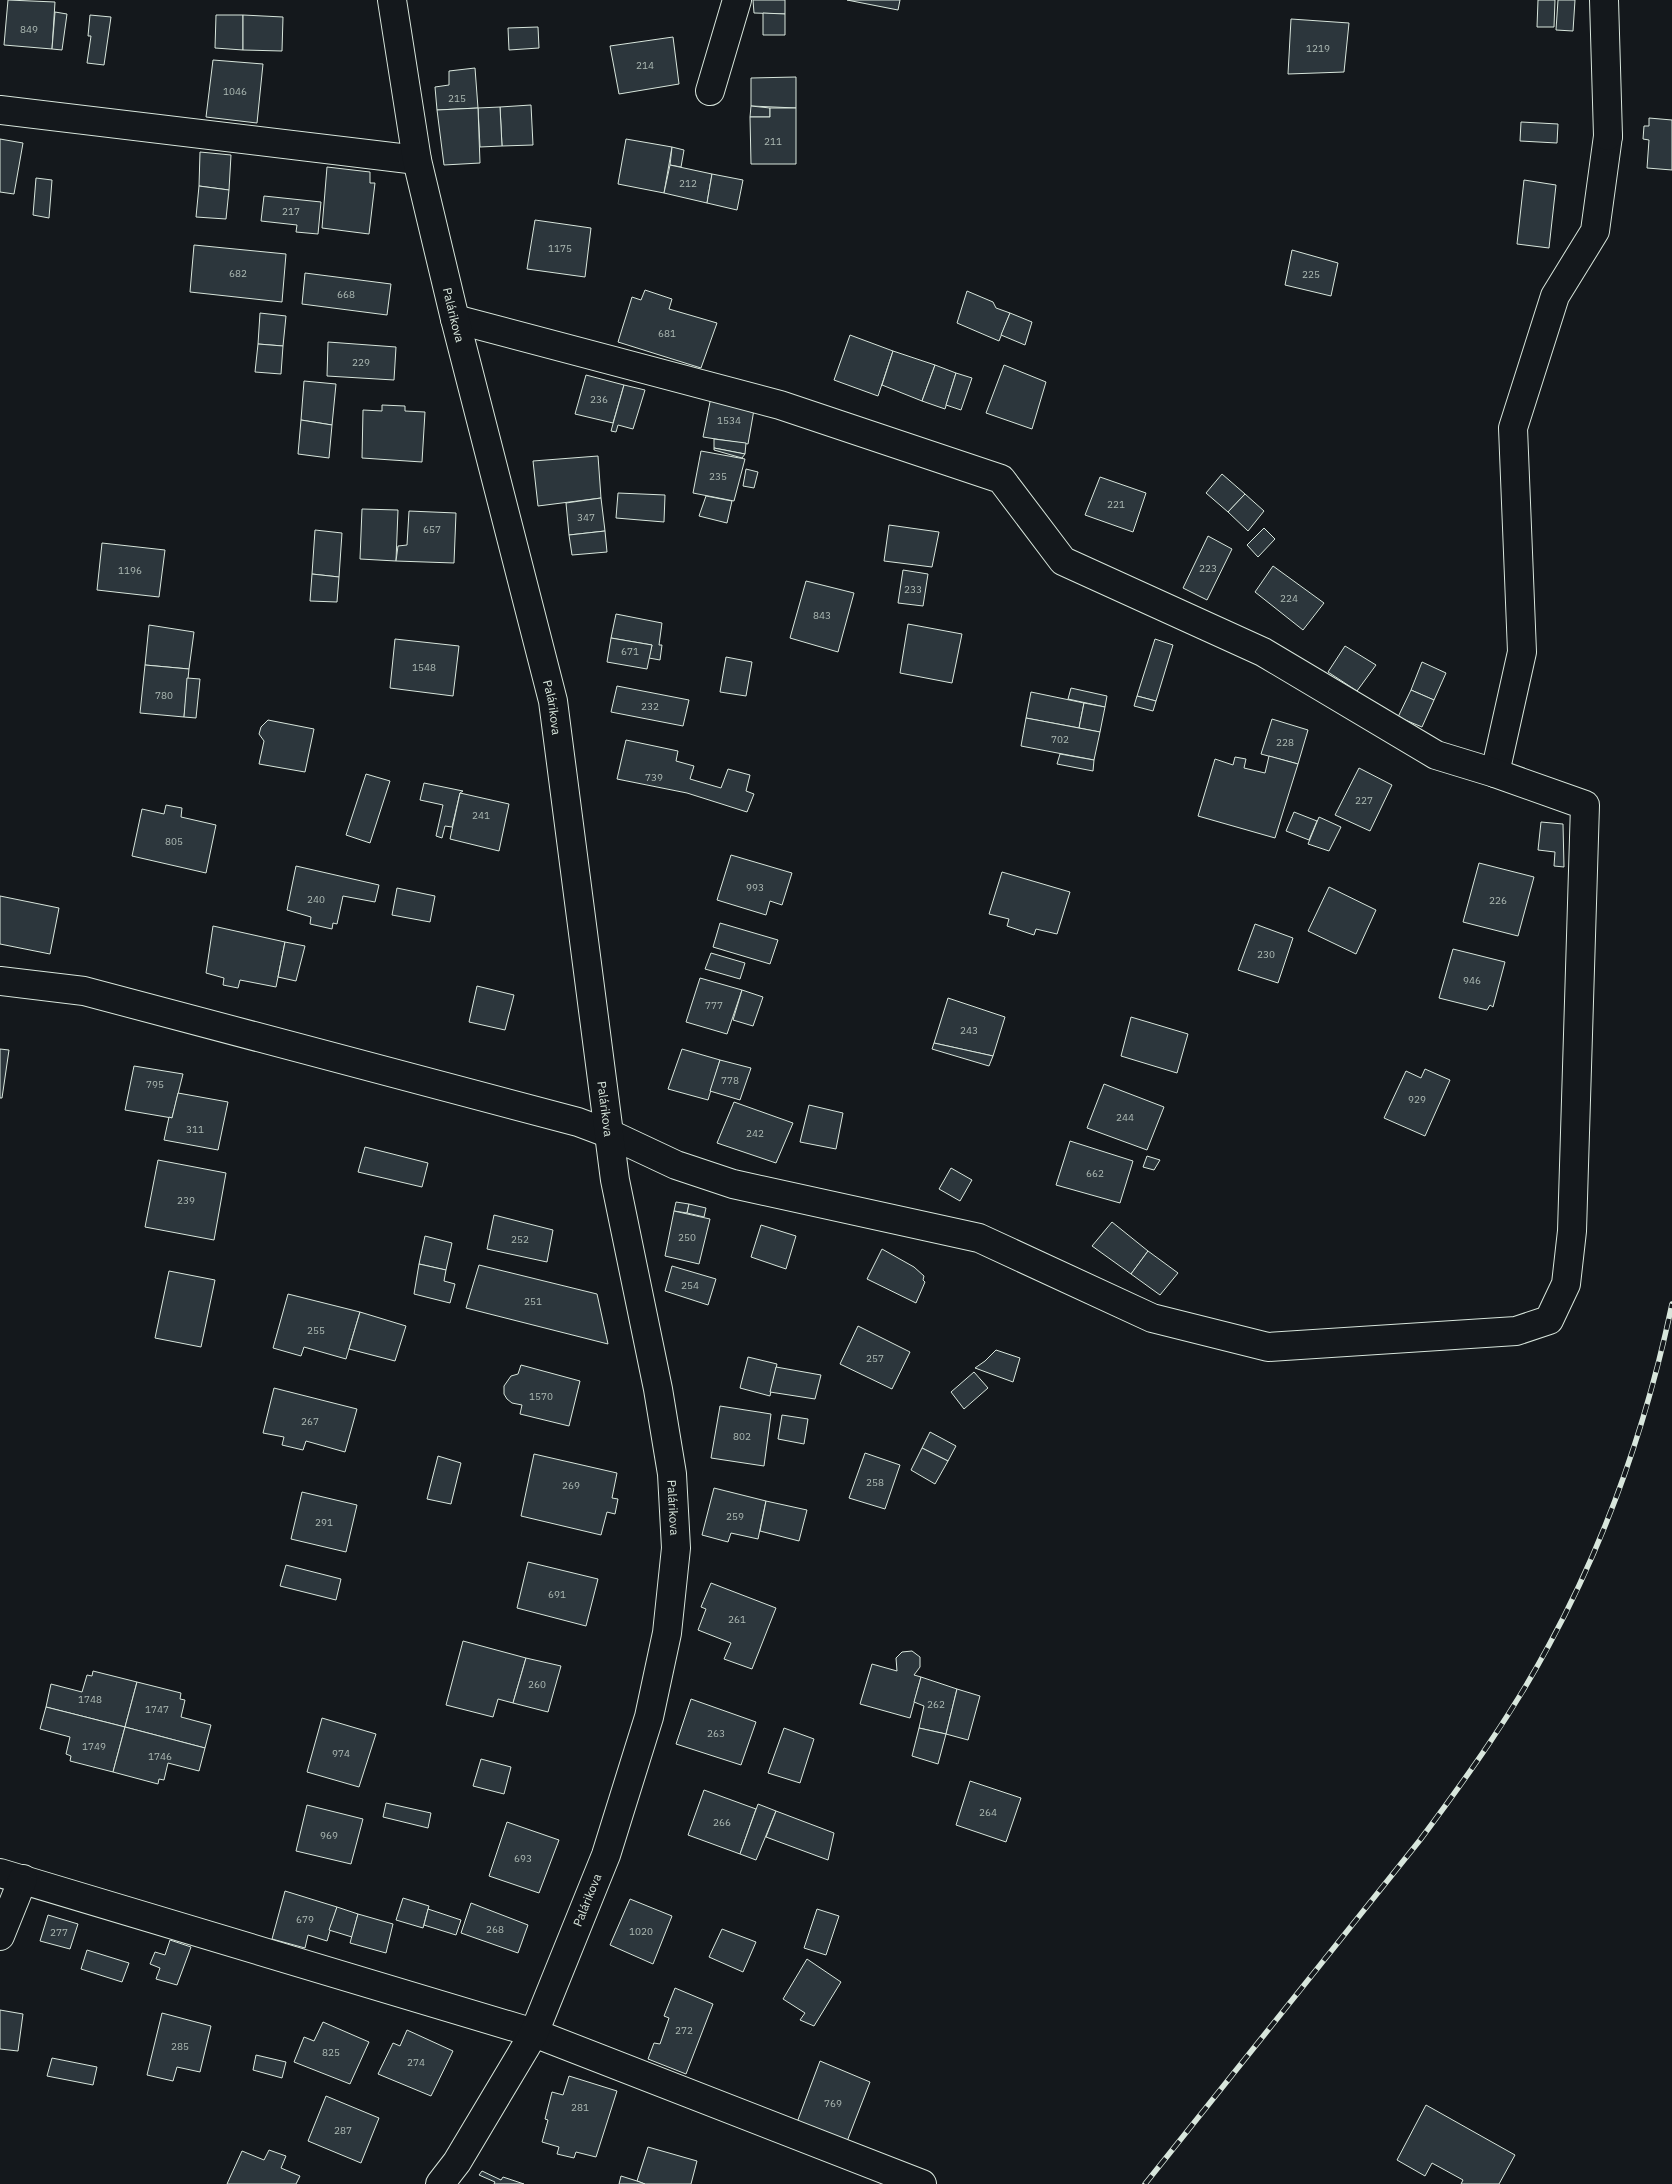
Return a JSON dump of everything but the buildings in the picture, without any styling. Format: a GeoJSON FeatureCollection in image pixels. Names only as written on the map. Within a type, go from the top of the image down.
{"type":"FeatureCollection","features":[{"type":"Feature","properties":{"kind":"street","name":"Palárikova"},"geometry":{"type":"LineString","coordinates":[[392,0],[417,160],[455,319],[553,701],[615,1180],[658,1389],[672,1474],[676,1548],[667,1633],[649,1717],[606,1855],[534,2033],[457,2162],[440,2184]]}},
{"type":"Feature","properties":{"kind":"street"},"geometry":{"type":"LineString","coordinates":[[710,91],[737,0]]}},
{"type":"Feature","properties":{"kind":"street"},"geometry":{"type":"LineString","coordinates":[[1495,773],[1522,652],[1513,428],[1555,296],[1595,231],[1608,136],[1604,0]]}},
{"type":"Feature","properties":{"kind":"street"},"geometry":{"type":"LineString","coordinates":[[0,110],[417,160]]}},
{"type":"Feature","properties":{"kind":"street"},"geometry":{"type":"LineString","coordinates":[[0,981],[84,991],[578,1122],[610,1134],[676,1165],[733,1184],[979,1238],[1152,1318],[1268,1347],[1516,1331],[1549,1320],[1566,1284],[1572,1231],[1571,1190],[1585,805],[1495,773],[1436,755],[1263,652],[1063,560],[1001,479],[780,405],[455,319]]}},
{"type":"Feature","properties":{"kind":"street"},"geometry":{"type":"LineString","coordinates":[[0,1936],[12,1876],[534,2033],[922,2184]]}},
{"type":"Feature","properties":{"kind":"railway"},"geometry":{"type":"LineString","coordinates":[[1145,2184],[1420,1840],[1472,1769],[1535,1671],[1570,1605],[1607,1521],[1623,1479],[1650,1392],[1672,1304]]}}]}
